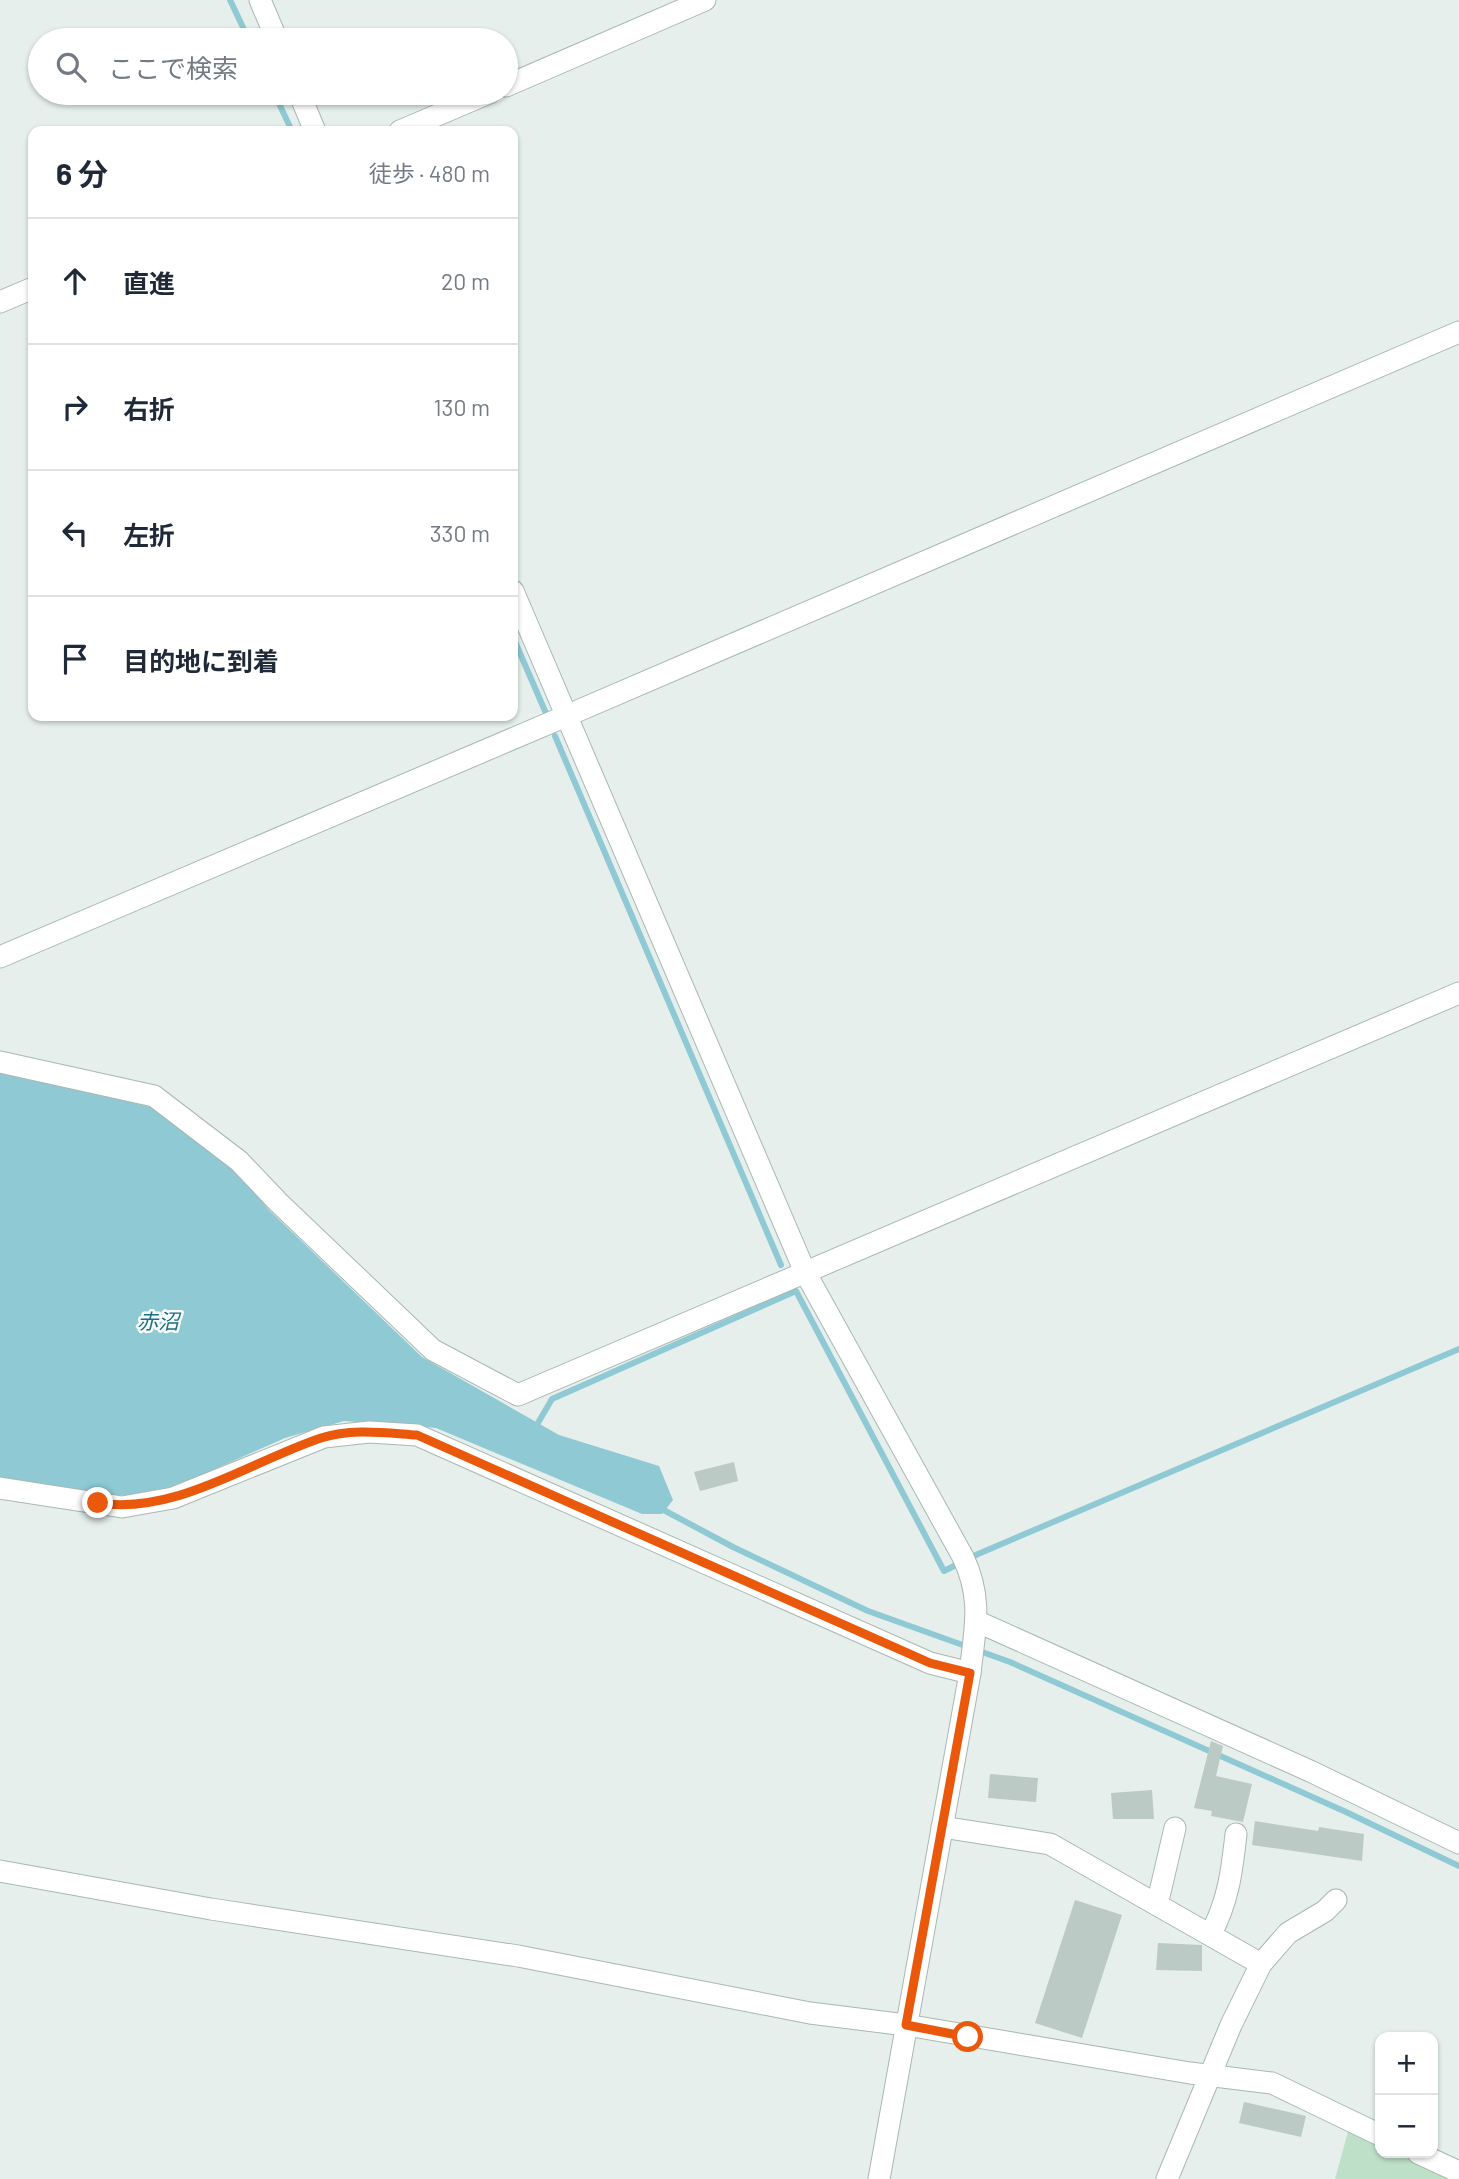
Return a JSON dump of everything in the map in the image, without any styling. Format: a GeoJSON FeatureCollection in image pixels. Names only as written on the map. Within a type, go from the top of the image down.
{"type":"FeatureCollection","features":[{"type":"Feature","properties":{"kind":"street"},"geometry":{"type":"LineString","coordinates":[[260,0],[272,28]]}},
{"type":"Feature","properties":{"kind":"street"},"geometry":{"type":"LineString","coordinates":[[518,81],[705,0]]}},
{"type":"Feature","properties":{"kind":"street"},"geometry":{"type":"LineString","coordinates":[[304,105],[313,126]]}},
{"type":"Feature","properties":{"kind":"street"},"geometry":{"type":"LineString","coordinates":[[412,126],[461,105]]}},
{"type":"Feature","properties":{"kind":"street"},"geometry":{"type":"LineString","coordinates":[[0,302],[28,290]]}},
{"type":"Feature","properties":{"kind":"street"},"geometry":{"type":"LineString","coordinates":[[0,957],[1459,332]]}},
{"type":"Feature","properties":{"kind":"street"},"geometry":{"type":"LineString","coordinates":[[518,603],[805,1272],[966,1563],[977,1597],[971,1665],[879,2179]]}},
{"type":"Feature","properties":{"kind":"street"},"geometry":{"type":"LineString","coordinates":[[0,1062],[154,1096],[239,1161],[278,1202],[433,1350],[518,1395],[1459,993]]}},
{"type":"Feature","properties":{"kind":"street"},"geometry":{"type":"LineString","coordinates":[[0,1489],[122,1507],[173,1498],[324,1437],[369,1432],[417,1435],[930,1663],[971,1665]]}},
{"type":"Feature","properties":{"kind":"street"},"geometry":{"type":"LineString","coordinates":[[976,1625],[1310,1771],[1459,1843]]}},
{"type":"Feature","properties":{"kind":"street"},"geometry":{"type":"LineString","coordinates":[[942,1827],[1050,1844],[1261,1964]]}},
{"type":"Feature","properties":{"kind":"street"},"geometry":{"type":"LineString","coordinates":[[1157,1905],[1175,1828]]}},
{"type":"Feature","properties":{"kind":"street"},"geometry":{"type":"LineString","coordinates":[[1210,1935],[1222,1914],[1230,1888],[1236,1834]]}},
{"type":"Feature","properties":{"kind":"street"},"geometry":{"type":"LineString","coordinates":[[0,1871],[211,1909],[518,1956],[810,2014],[906,2025],[1211,2076],[1272,2083],[1375,2133]]}},
{"type":"Feature","properties":{"kind":"street"},"geometry":{"type":"LineString","coordinates":[[1167,2179],[1231,2025],[1261,1964],[1288,1933],[1325,1911],[1336,1900]]}},
{"type":"Feature","properties":{"kind":"street"},"geometry":{"type":"LineString","coordinates":[[1429,2158],[1459,2172]]}},
{"type":"Feature","properties":{"kind":"green space"},"geometry":{"type":"Polygon","coordinates":[[[1349,2128],[1375,2141],[1375,2158],[1413,2158],[1459,2179],[1335,2179],[1349,2128]]]}},
{"type":"Feature","properties":{"kind":"water","name":"赤沼"},"geometry":{"type":"Polygon","coordinates":[[[0,1071],[151,1107],[239,1172],[268,1209],[422,1357],[559,1435],[659,1466],[673,1500],[662,1514],[642,1514],[436,1428],[344,1421],[285,1438],[179,1485],[133,1495],[96,1496],[0,1481],[0,1071]]]}},
{"type":"Feature","properties":{"kind":"building"},"geometry":{"type":"Polygon","coordinates":[[[734,1462],[738,1481],[700,1491],[694,1472],[734,1462]]]}},
{"type":"Feature","properties":{"kind":"building"},"geometry":{"type":"Polygon","coordinates":[[[1211,1741],[1223,1746],[1216,1776],[1252,1784],[1243,1822],[1211,1816],[1212,1811],[1194,1808],[1211,1741]]]}},
{"type":"Feature","properties":{"kind":"building"},"geometry":{"type":"Polygon","coordinates":[[[990,1774],[1038,1778],[1036,1802],[988,1798],[990,1774]]]}},
{"type":"Feature","properties":{"kind":"building"},"geometry":{"type":"Polygon","coordinates":[[[1152,1790],[1154,1819],[1113,1819],[1111,1793],[1152,1790]]]}},
{"type":"Feature","properties":{"kind":"building"},"geometry":{"type":"Polygon","coordinates":[[[1255,1821],[1318,1831],[1319,1827],[1364,1834],[1362,1861],[1252,1845],[1255,1821]]]}},
{"type":"Feature","properties":{"kind":"building"},"geometry":{"type":"Polygon","coordinates":[[[1075,1900],[1122,1915],[1082,2038],[1035,2023],[1075,1900]]]}},
{"type":"Feature","properties":{"kind":"building"},"geometry":{"type":"Polygon","coordinates":[[[1158,1943],[1202,1945],[1202,1971],[1156,1970],[1158,1943]]]}},
{"type":"Feature","properties":{"kind":"building"},"geometry":{"type":"Polygon","coordinates":[[[1244,2102],[1306,2116],[1301,2137],[1239,2123],[1244,2102]]]}},
{"type":"Feature","properties":{"kind":"waterway"},"geometry":{"type":"LineString","coordinates":[[230,0],[243,28]]}},
{"type":"Feature","properties":{"kind":"waterway"},"geometry":{"type":"LineString","coordinates":[[280,105],[290,126]]}},
{"type":"Feature","properties":{"kind":"waterway"},"geometry":{"type":"LineString","coordinates":[[518,649],[545,711]]}},
{"type":"Feature","properties":{"kind":"waterway"},"geometry":{"type":"LineString","coordinates":[[555,736],[781,1265]]}},
{"type":"Feature","properties":{"kind":"waterway"},"geometry":{"type":"LineString","coordinates":[[535,1428],[552,1399],[796,1291],[944,1571],[978,1554],[1459,1349]]}},
{"type":"Feature","properties":{"kind":"waterway"},"geometry":{"type":"LineString","coordinates":[[658,1507],[733,1547],[868,1611],[1010,1662],[1346,1812],[1459,1866]]}},
{"type":"Feature","properties":{"kind":"route"},"geometry":{"type":"LineString","coordinates":[[98,1503],[122,1507],[173,1498],[324,1437],[369,1432],[417,1435],[930,1663],[970,1673],[906,2025],[968,2037]]}}]}
